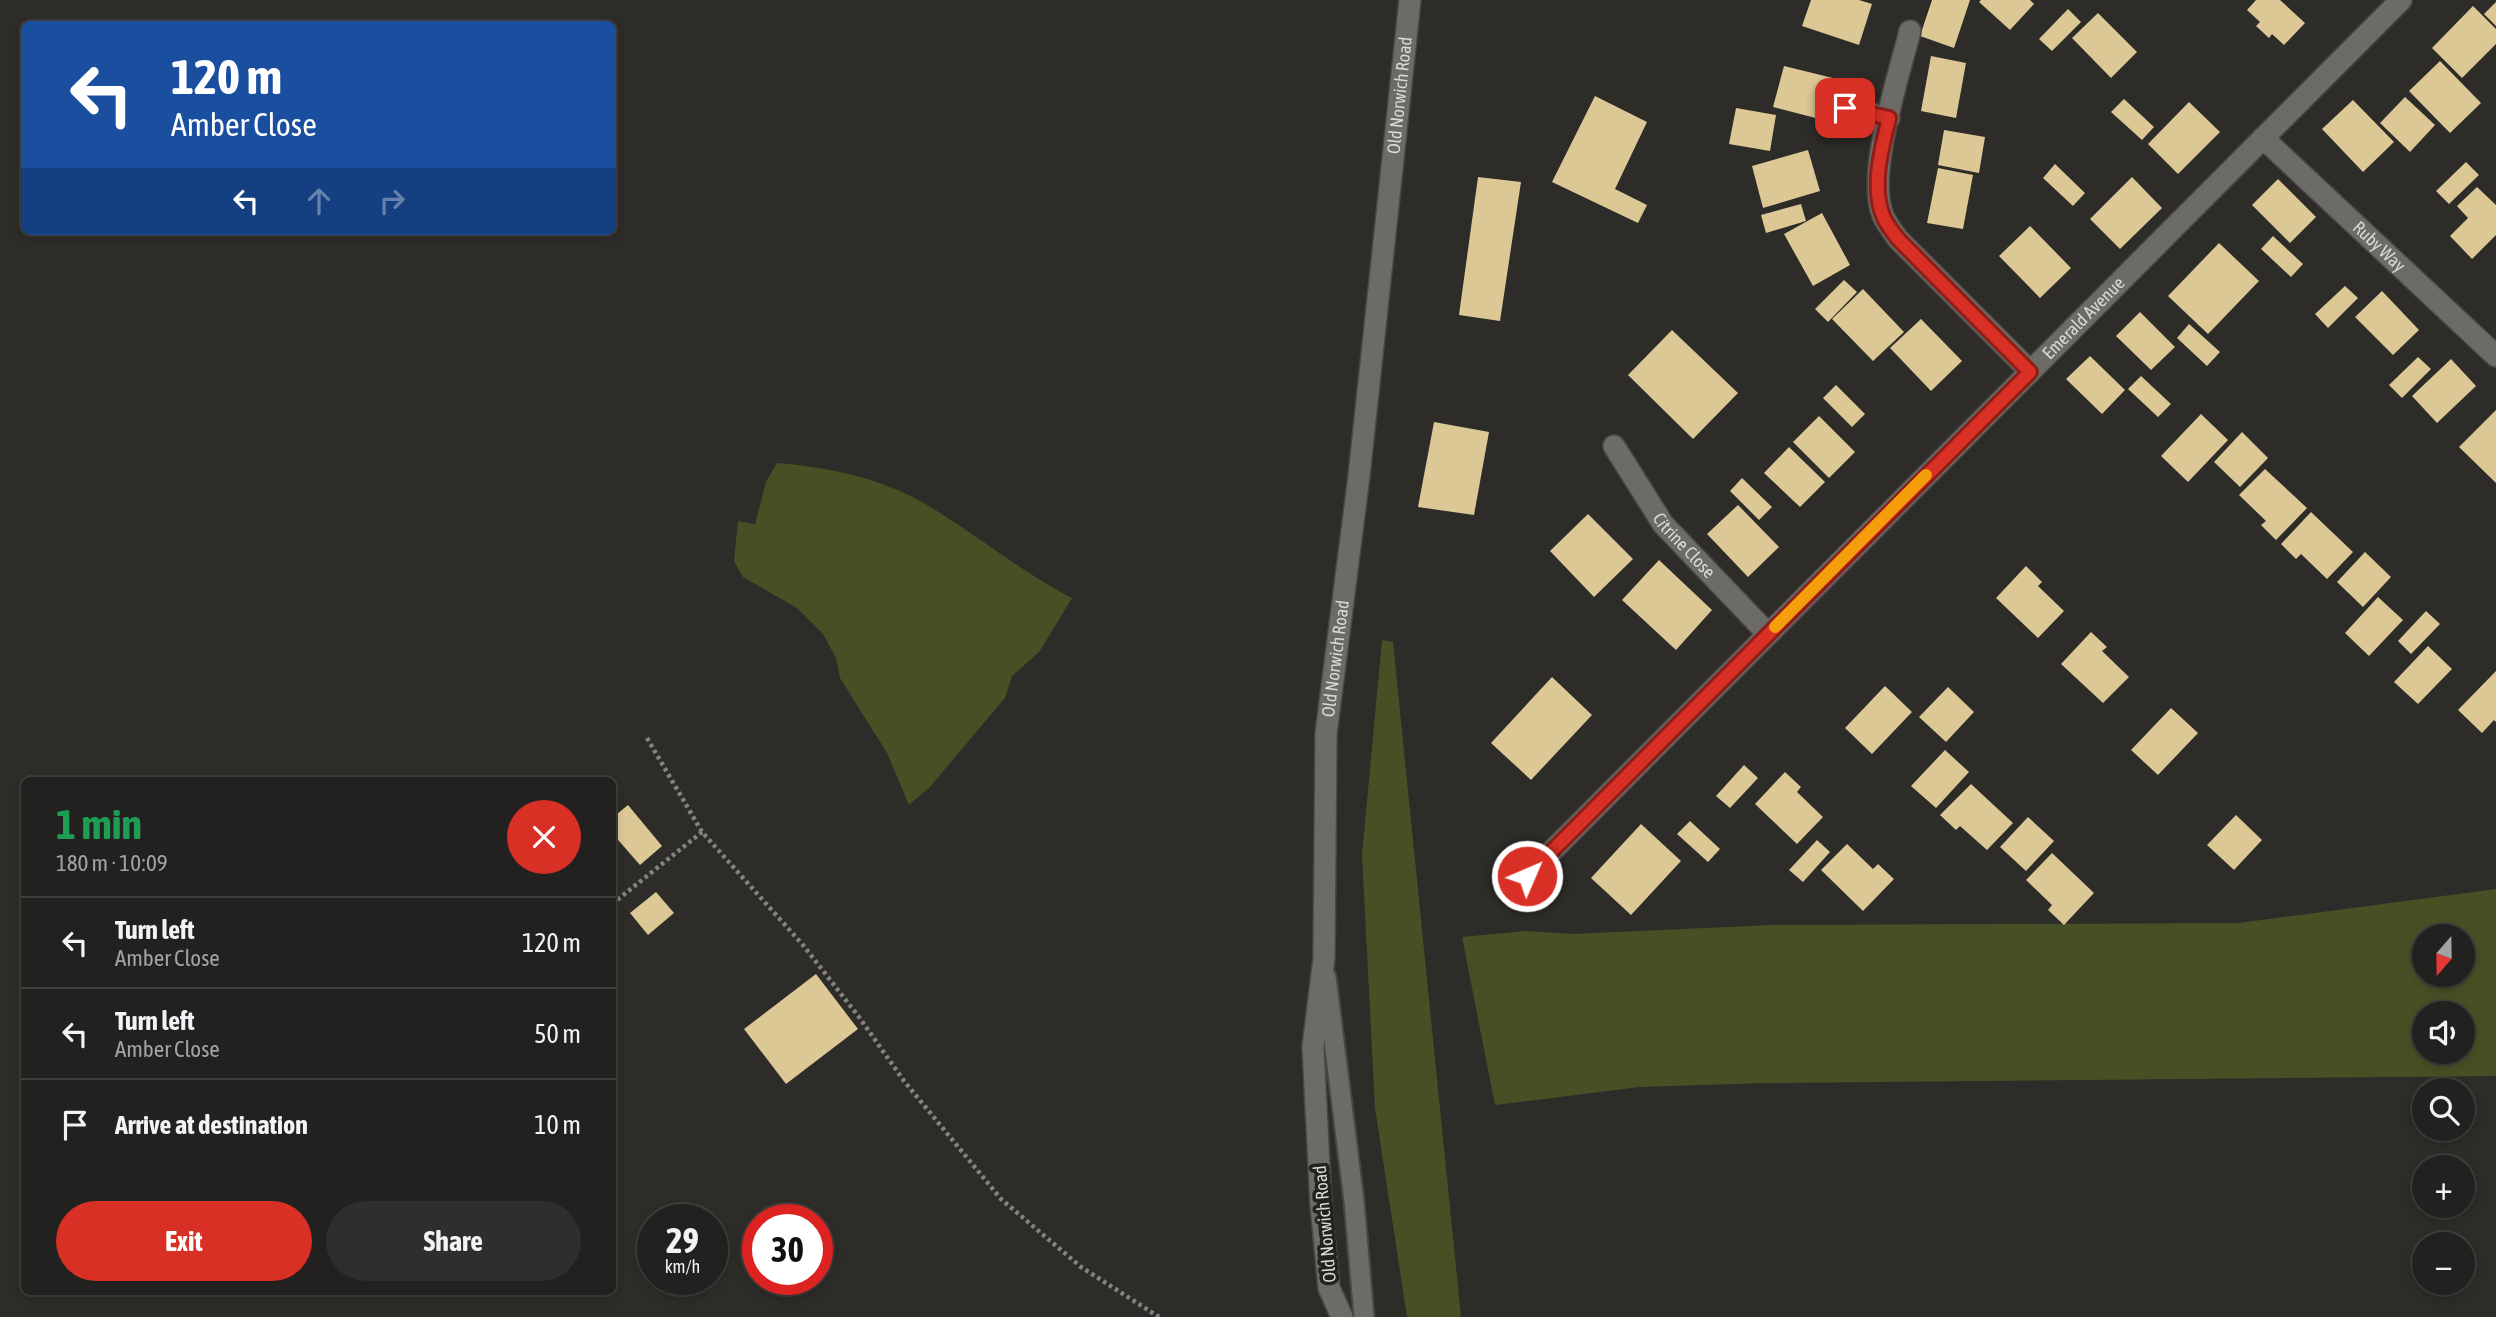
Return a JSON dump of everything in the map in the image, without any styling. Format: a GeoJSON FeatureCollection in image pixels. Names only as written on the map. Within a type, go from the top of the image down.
{"type":"FeatureCollection","features":[{"type":"Feature","properties":{"kind":"street","name":"Old Norwich Road"},"geometry":{"type":"LineString","coordinates":[[1342,1317],[1329,1288],[1321,1205],[1313,1047],[1324,958],[1326,734],[1359,476],[1410,0]]}},
{"type":"Feature","properties":{"kind":"street","name":"Emerald Avenue"},"geometry":{"type":"LineString","coordinates":[[1527,876],[2401,0]]}},
{"type":"Feature","properties":{"kind":"street"},"geometry":{"type":"LineString","coordinates":[[1910,31],[1880,155],[1879,191],[1883,216],[1898,239],[2030,372]]}},
{"type":"Feature","properties":{"kind":"street"},"geometry":{"type":"LineString","coordinates":[[1845,108],[1889,118]]}},
{"type":"Feature","properties":{"kind":"street","name":"Ruby Way"},"geometry":{"type":"LineString","coordinates":[[2263,138],[2496,356]]}},
{"type":"Feature","properties":{"kind":"street","name":"Citrine Close"},"geometry":{"type":"LineString","coordinates":[[1614,446],[1663,524],[1768,634]]}},
{"type":"Feature","properties":{"kind":"lane"},"geometry":{"type":"LineString","coordinates":[[1324,958],[1354,1201],[1364,1317]]}},
{"type":"Feature","properties":{"kind":"path"},"geometry":{"type":"LineString","coordinates":[[647,738],[702,832],[803,945],[904,1081],[1001,1199],[1081,1266],[1159,1317]]}},
{"type":"Feature","properties":{"kind":"path"},"geometry":{"type":"LineString","coordinates":[[616,901],[702,832]]}},
{"type":"Feature","properties":{"kind":"green space"},"geometry":{"type":"Polygon","coordinates":[[[777,463],[851,475],[905,493],[1072,598],[1040,651],[1012,676],[1005,698],[929,788],[909,805],[887,753],[840,678],[836,658],[823,634],[797,608],[743,577],[734,561],[738,521],[755,524],[766,482],[777,463]]]}},
{"type":"Feature","properties":{"kind":"green space"},"geometry":{"type":"Polygon","coordinates":[[[1382,640],[1393,642],[1461,1317],[1407,1317],[1375,1108],[1362,855],[1382,640]]]}},
{"type":"Feature","properties":{"kind":"green space"},"geometry":{"type":"Polygon","coordinates":[[[2496,889],[2496,1076],[1767,1083],[1639,1087],[1495,1105],[1462,937],[1526,931],[1572,934],[1771,925],[2238,923],[2496,889]]]}},
{"type":"Feature","properties":{"kind":"building"},"geometry":{"type":"Polygon","coordinates":[[[1811,0],[1859,0],[1872,4],[1859,45],[1802,26],[1811,0]]]}},
{"type":"Feature","properties":{"kind":"building"},"geometry":{"type":"Polygon","coordinates":[[[1932,0],[1970,0],[1954,48],[1920,36],[1932,0]]]}},
{"type":"Feature","properties":{"kind":"building"},"geometry":{"type":"Polygon","coordinates":[[[2030,0],[2034,4],[2010,30],[1979,2],[2030,0]]]}},
{"type":"Feature","properties":{"kind":"building"},"geometry":{"type":"Polygon","coordinates":[[[2256,0],[2280,0],[2305,23],[2284,45],[2272,34],[2269,38],[2256,26],[2260,22],[2247,10],[2256,0]]]}},
{"type":"Feature","properties":{"kind":"building"},"geometry":{"type":"Polygon","coordinates":[[[2496,2],[2496,26],[2484,14],[2496,2]]]}},
{"type":"Feature","properties":{"kind":"building"},"geometry":{"type":"Polygon","coordinates":[[[2473,6],[2496,29],[2496,44],[2462,78],[2432,48],[2473,6]]]}},
{"type":"Feature","properties":{"kind":"building"},"geometry":{"type":"Polygon","coordinates":[[[2068,9],[2081,22],[2052,51],[2039,39],[2068,9]]]}},
{"type":"Feature","properties":{"kind":"building"},"geometry":{"type":"Polygon","coordinates":[[[2098,13],[2137,52],[2111,78],[2072,38],[2098,13]]]}},
{"type":"Feature","properties":{"kind":"building"},"geometry":{"type":"Polygon","coordinates":[[[1931,56],[1966,63],[1956,118],[1921,111],[1931,56]]]}},
{"type":"Feature","properties":{"kind":"building"},"geometry":{"type":"Polygon","coordinates":[[[2440,61],[2481,103],[2450,133],[2409,91],[2440,61]]]}},
{"type":"Feature","properties":{"kind":"building"},"geometry":{"type":"Polygon","coordinates":[[[1784,66],[1841,80],[1831,122],[1773,107],[1784,66]]]}},
{"type":"Feature","properties":{"kind":"building"},"geometry":{"type":"Polygon","coordinates":[[[1595,96],[1647,122],[1615,189],[1647,205],[1638,223],[1552,182],[1595,96]]]}},
{"type":"Feature","properties":{"kind":"building"},"geometry":{"type":"Polygon","coordinates":[[[2405,97],[2435,125],[2410,152],[2380,123],[2405,97]]]}},
{"type":"Feature","properties":{"kind":"building"},"geometry":{"type":"Polygon","coordinates":[[[2124,99],[2154,127],[2142,140],[2111,112],[2124,99]]]}},
{"type":"Feature","properties":{"kind":"building"},"geometry":{"type":"Polygon","coordinates":[[[2353,100],[2394,142],[2363,172],[2322,129],[2353,100]]]}},
{"type":"Feature","properties":{"kind":"building"},"geometry":{"type":"Polygon","coordinates":[[[2189,102],[2220,132],[2178,174],[2148,144],[2189,102]]]}},
{"type":"Feature","properties":{"kind":"building"},"geometry":{"type":"Polygon","coordinates":[[[1736,108],[1776,115],[1770,151],[1729,144],[1736,108]]]}},
{"type":"Feature","properties":{"kind":"building"},"geometry":{"type":"Polygon","coordinates":[[[1944,130],[1985,137],[1979,173],[1938,165],[1944,130]]]}},
{"type":"Feature","properties":{"kind":"building"},"geometry":{"type":"Polygon","coordinates":[[[1808,150],[1820,191],[1763,208],[1752,166],[1808,150]]]}},
{"type":"Feature","properties":{"kind":"building"},"geometry":{"type":"Polygon","coordinates":[[[2466,162],[2479,175],[2449,204],[2436,191],[2466,162]]]}},
{"type":"Feature","properties":{"kind":"building"},"geometry":{"type":"Polygon","coordinates":[[[2055,164],[2085,193],[2073,206],[2043,178],[2055,164]]]}},
{"type":"Feature","properties":{"kind":"building"},"geometry":{"type":"Polygon","coordinates":[[[1938,168],[1973,175],[1963,229],[1927,223],[1938,168]]]}},
{"type":"Feature","properties":{"kind":"building"},"geometry":{"type":"Polygon","coordinates":[[[1478,177],[1521,182],[1500,321],[1459,315],[1478,177]]]}},
{"type":"Feature","properties":{"kind":"building"},"geometry":{"type":"Polygon","coordinates":[[[2132,177],[2162,208],[2120,249],[2090,219],[2132,177]]]}},
{"type":"Feature","properties":{"kind":"building"},"geometry":{"type":"Polygon","coordinates":[[[2278,179],[2316,217],[2290,243],[2252,205],[2278,179]]]}},
{"type":"Feature","properties":{"kind":"building"},"geometry":{"type":"Polygon","coordinates":[[[2477,187],[2496,205],[2496,235],[2472,259],[2450,236],[2468,218],[2457,206],[2477,187]]]}},
{"type":"Feature","properties":{"kind":"building"},"geometry":{"type":"Polygon","coordinates":[[[1801,204],[1806,221],[1766,233],[1761,215],[1801,204]]]}},
{"type":"Feature","properties":{"kind":"building"},"geometry":{"type":"Polygon","coordinates":[[[1822,213],[1850,265],[1813,286],[1784,234],[1822,213]]]}},
{"type":"Feature","properties":{"kind":"building"},"geometry":{"type":"Polygon","coordinates":[[[2030,226],[2071,268],[2040,298],[1999,256],[2030,226]]]}},
{"type":"Feature","properties":{"kind":"building"},"geometry":{"type":"Polygon","coordinates":[[[2273,236],[2303,264],[2291,277],[2261,249],[2273,236]]]}},
{"type":"Feature","properties":{"kind":"building"},"geometry":{"type":"Polygon","coordinates":[[[2219,243],[2259,281],[2208,334],[2168,296],[2219,243]]]}},
{"type":"Feature","properties":{"kind":"building"},"geometry":{"type":"Polygon","coordinates":[[[1844,280],[1857,292],[1828,322],[1815,309],[1844,280]]]}},
{"type":"Feature","properties":{"kind":"building"},"geometry":{"type":"Polygon","coordinates":[[[2345,286],[2358,298],[2328,328],[2315,314],[2345,286]]]}},
{"type":"Feature","properties":{"kind":"building"},"geometry":{"type":"Polygon","coordinates":[[[1863,289],[1904,332],[1873,361],[1832,319],[1863,289]]]}},
{"type":"Feature","properties":{"kind":"building"},"geometry":{"type":"Polygon","coordinates":[[[2382,291],[2419,330],[2393,355],[2355,317],[2382,291]]]}},
{"type":"Feature","properties":{"kind":"building"},"geometry":{"type":"Polygon","coordinates":[[[2140,312],[2175,347],[2151,370],[2116,336],[2140,312]]]}},
{"type":"Feature","properties":{"kind":"building"},"geometry":{"type":"Polygon","coordinates":[[[1921,319],[1962,361],[1931,391],[1890,348],[1921,319]]]}},
{"type":"Feature","properties":{"kind":"building"},"geometry":{"type":"Polygon","coordinates":[[[2189,324],[2220,352],[2207,366],[2177,338],[2189,324]]]}},
{"type":"Feature","properties":{"kind":"building"},"geometry":{"type":"Polygon","coordinates":[[[1672,330],[1738,393],[1693,439],[1628,375],[1672,330]]]}},
{"type":"Feature","properties":{"kind":"building"},"geometry":{"type":"Polygon","coordinates":[[[2090,356],[2125,390],[2102,414],[2066,379],[2090,356]]]}},
{"type":"Feature","properties":{"kind":"building"},"geometry":{"type":"Polygon","coordinates":[[[2418,357],[2431,369],[2402,398],[2389,385],[2418,357]]]}},
{"type":"Feature","properties":{"kind":"building"},"geometry":{"type":"Polygon","coordinates":[[[2451,359],[2476,386],[2437,423],[2412,396],[2451,359]]]}},
{"type":"Feature","properties":{"kind":"building"},"geometry":{"type":"Polygon","coordinates":[[[2141,376],[2171,404],[2158,417],[2128,389],[2141,376]]]}},
{"type":"Feature","properties":{"kind":"building"},"geometry":{"type":"Polygon","coordinates":[[[1836,385],[1865,414],[1852,427],[1823,398],[1836,385]]]}},
{"type":"Feature","properties":{"kind":"building"},"geometry":{"type":"Polygon","coordinates":[[[2496,410],[2496,483],[2459,447],[2496,410]]]}},
{"type":"Feature","properties":{"kind":"building"},"geometry":{"type":"Polygon","coordinates":[[[2201,414],[2228,440],[2188,482],[2161,456],[2201,414]]]}},
{"type":"Feature","properties":{"kind":"building"},"geometry":{"type":"Polygon","coordinates":[[[1819,416],[1855,452],[1829,478],[1793,442],[1819,416]]]}},
{"type":"Feature","properties":{"kind":"building"},"geometry":{"type":"Polygon","coordinates":[[[1434,422],[1489,432],[1474,515],[1418,507],[1434,422]]]}},
{"type":"Feature","properties":{"kind":"building"},"geometry":{"type":"Polygon","coordinates":[[[2242,432],[2268,458],[2240,487],[2214,462],[2242,432]]]}},
{"type":"Feature","properties":{"kind":"building"},"geometry":{"type":"Polygon","coordinates":[[[1789,447],[1825,482],[1800,507],[1764,473],[1789,447]]]}},
{"type":"Feature","properties":{"kind":"building"},"geometry":{"type":"Polygon","coordinates":[[[2265,469],[2307,508],[2276,540],[2261,525],[2266,521],[2239,495],[2265,469]]]}},
{"type":"Feature","properties":{"kind":"building"},"geometry":{"type":"Polygon","coordinates":[[[1742,478],[1772,507],[1759,520],[1730,491],[1742,478]]]}},
{"type":"Feature","properties":{"kind":"building"},"geometry":{"type":"Polygon","coordinates":[[[1738,505],[1779,547],[1748,577],[1707,534],[1738,505]]]}},
{"type":"Feature","properties":{"kind":"building"},"geometry":{"type":"Polygon","coordinates":[[[2311,512],[2353,552],[2327,579],[2301,554],[2296,559],[2281,544],[2311,512]]]}},
{"type":"Feature","properties":{"kind":"building"},"geometry":{"type":"Polygon","coordinates":[[[1588,514],[1633,559],[1594,597],[1550,551],[1588,514]]]}},
{"type":"Feature","properties":{"kind":"building"},"geometry":{"type":"Polygon","coordinates":[[[2365,552],[2391,577],[2363,607],[2337,582],[2365,552]]]}},
{"type":"Feature","properties":{"kind":"building"},"geometry":{"type":"Polygon","coordinates":[[[1659,560],[1712,610],[1676,650],[1622,600],[1659,560]]]}},
{"type":"Feature","properties":{"kind":"building"},"geometry":{"type":"Polygon","coordinates":[[[2026,566],[2042,582],[2038,586],[2064,611],[2038,638],[1996,598],[2026,566]]]}},
{"type":"Feature","properties":{"kind":"building"},"geometry":{"type":"Polygon","coordinates":[[[2378,597],[2403,620],[2369,656],[2345,633],[2378,597]]]}},
{"type":"Feature","properties":{"kind":"building"},"geometry":{"type":"Polygon","coordinates":[[[2426,611],[2440,624],[2411,654],[2398,641],[2426,611]]]}},
{"type":"Feature","properties":{"kind":"building"},"geometry":{"type":"Polygon","coordinates":[[[2091,632],[2107,647],[2102,651],[2129,677],[2103,703],[2061,664],[2091,632]]]}},
{"type":"Feature","properties":{"kind":"building"},"geometry":{"type":"Polygon","coordinates":[[[2428,646],[2452,669],[2418,704],[2394,682],[2428,646]]]}},
{"type":"Feature","properties":{"kind":"building"},"geometry":{"type":"Polygon","coordinates":[[[2496,671],[2496,722],[2494,720],[2482,733],[2458,710],[2496,671]]]}},
{"type":"Feature","properties":{"kind":"building"},"geometry":{"type":"Polygon","coordinates":[[[1552,677],[1592,715],[1531,780],[1491,743],[1552,677]]]}},
{"type":"Feature","properties":{"kind":"building"},"geometry":{"type":"Polygon","coordinates":[[[1885,686],[1912,712],[1872,754],[1845,728],[1885,686]]]}},
{"type":"Feature","properties":{"kind":"building"},"geometry":{"type":"Polygon","coordinates":[[[1948,687],[1974,712],[1946,742],[1919,717],[1948,687]]]}},
{"type":"Feature","properties":{"kind":"building"},"geometry":{"type":"Polygon","coordinates":[[[2171,708],[2198,733],[2158,775],[2131,750],[2171,708]]]}},
{"type":"Feature","properties":{"kind":"building"},"geometry":{"type":"Polygon","coordinates":[[[1945,750],[1969,772],[1936,808],[1911,786],[1945,750]]]}},
{"type":"Feature","properties":{"kind":"building"},"geometry":{"type":"Polygon","coordinates":[[[1744,765],[1758,778],[1730,808],[1716,796],[1744,765]]]}},
{"type":"Feature","properties":{"kind":"building"},"geometry":{"type":"Polygon","coordinates":[[[1785,772],[1801,787],[1797,792],[1823,817],[1797,844],[1755,804],[1785,772]]]}},
{"type":"Feature","properties":{"kind":"building"},"geometry":{"type":"Polygon","coordinates":[[[1971,784],[2013,823],[1987,850],[1960,826],[1956,830],[1940,815],[1971,784]]]}},
{"type":"Feature","properties":{"kind":"building"},"geometry":{"type":"Polygon","coordinates":[[[628,805],[662,846],[640,865],[616,838],[616,815],[628,805]]]}},
{"type":"Feature","properties":{"kind":"building"},"geometry":{"type":"Polygon","coordinates":[[[2236,815],[2262,840],[2234,870],[2207,845],[2236,815]]]}},
{"type":"Feature","properties":{"kind":"building"},"geometry":{"type":"Polygon","coordinates":[[[2028,817],[2054,841],[2026,871],[2000,847],[2028,817]]]}},
{"type":"Feature","properties":{"kind":"building"},"geometry":{"type":"Polygon","coordinates":[[[1690,821],[1720,849],[1708,862],[1677,834],[1690,821]]]}},
{"type":"Feature","properties":{"kind":"building"},"geometry":{"type":"Polygon","coordinates":[[[1641,824],[1681,861],[1631,915],[1591,878],[1641,824]]]}},
{"type":"Feature","properties":{"kind":"building"},"geometry":{"type":"Polygon","coordinates":[[[1817,840],[1830,852],[1803,882],[1789,870],[1817,840]]]}},
{"type":"Feature","properties":{"kind":"building"},"geometry":{"type":"Polygon","coordinates":[[[1847,844],[1873,869],[1878,864],[1894,879],[1863,911],[1821,870],[1847,844]]]}},
{"type":"Feature","properties":{"kind":"building"},"geometry":{"type":"Polygon","coordinates":[[[2052,853],[2094,893],[2064,925],[2048,910],[2052,905],[2026,880],[2052,853]]]}},
{"type":"Feature","properties":{"kind":"building"},"geometry":{"type":"Polygon","coordinates":[[[656,892],[674,913],[648,935],[630,913],[656,892]]]}},
{"type":"Feature","properties":{"kind":"building"},"geometry":{"type":"Polygon","coordinates":[[[816,974],[858,1029],[786,1084],[744,1029],[816,974]]]}},
{"type":"Feature","properties":{"kind":"slow traffic"},"geometry":{"type":"LineString","coordinates":[[1775,627],[1926,475]]}},
{"type":"Feature","properties":{"kind":"route"},"geometry":{"type":"LineString","coordinates":[[1527,876],[2030,372],[1898,239],[1883,216],[1879,191],[1880,155],[1889,118],[1845,108]]}}]}
